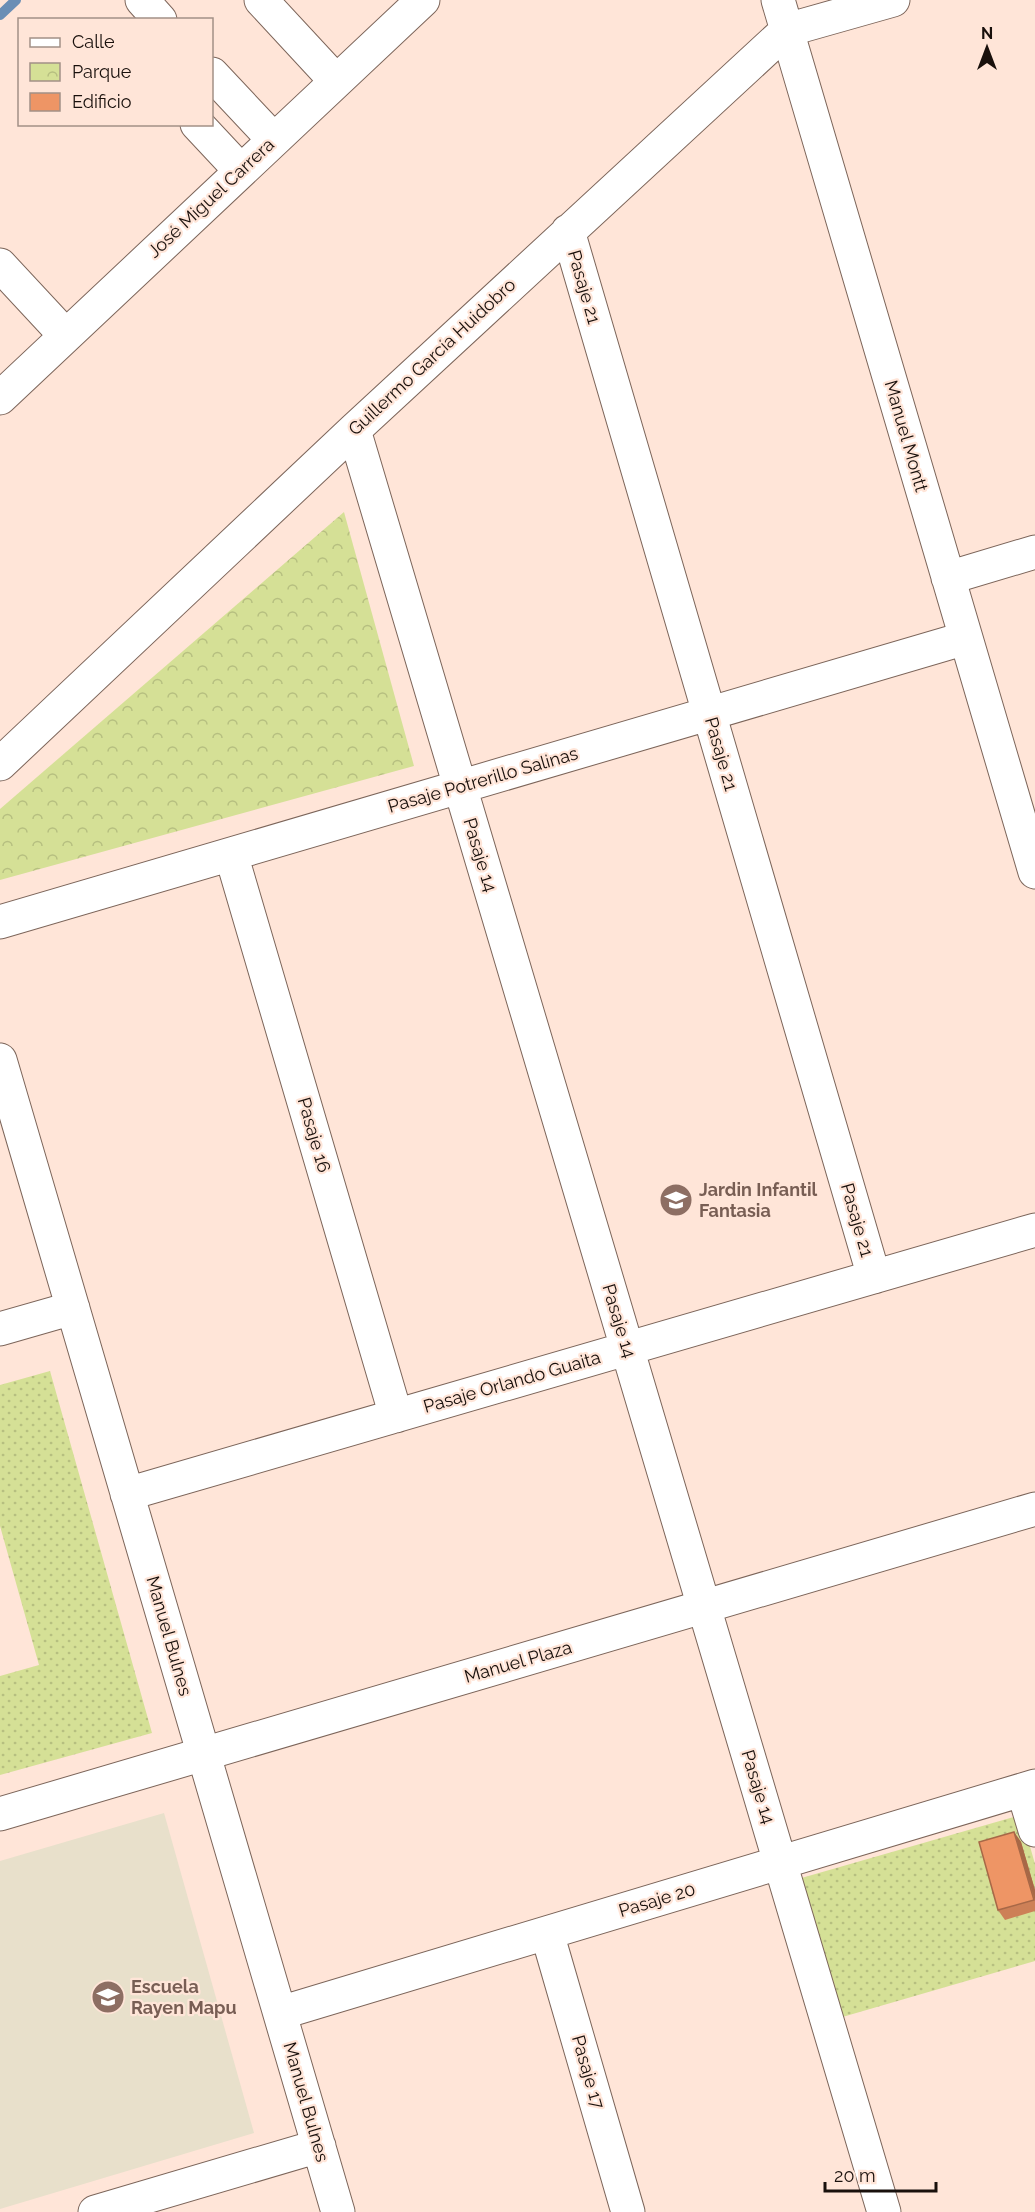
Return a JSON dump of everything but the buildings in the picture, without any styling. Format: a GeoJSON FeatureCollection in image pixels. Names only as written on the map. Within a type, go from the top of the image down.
{"type":"FeatureCollection","features":[{"type":"Feature","properties":{"kind":"street"},"geometry":{"type":"LineString","coordinates":[[142,0],[158,18]]}},
{"type":"Feature","properties":{"kind":"street"},"geometry":{"type":"LineString","coordinates":[[261,0],[336,81]]}},
{"type":"Feature","properties":{"kind":"street","name":"José Miguel Carrera"},"geometry":{"type":"LineString","coordinates":[[0,398],[423,0]]}},
{"type":"Feature","properties":{"kind":"street","name":"Guillermo García Huidobro"},"geometry":{"type":"LineString","coordinates":[[0,764],[568,231],[783,15],[893,0]]}},
{"type":"Feature","properties":{"kind":"street","name":"Manuel Montt"},"geometry":{"type":"LineString","coordinates":[[783,15],[1035,872]]}},
{"type":"Feature","properties":{"kind":"street"},"geometry":{"type":"LineString","coordinates":[[213,75],[273,139]]}},
{"type":"Feature","properties":{"kind":"street"},"geometry":{"type":"LineString","coordinates":[[199,126],[240,170]]}},
{"type":"Feature","properties":{"kind":"street","name":"Pasaje 21"},"geometry":{"type":"LineString","coordinates":[[568,231],[873,1277]]}},
{"type":"Feature","properties":{"kind":"street"},"geometry":{"type":"LineString","coordinates":[[0,265],[66,336]]}},
{"type":"Feature","properties":{"kind":"street","name":"Pasaje 14"},"geometry":{"type":"LineString","coordinates":[[354,430],[884,2212]]}},
{"type":"Feature","properties":{"kind":"street"},"geometry":{"type":"LineString","coordinates":[[948,578],[1035,552]]}},
{"type":"Feature","properties":{"kind":"street","name":"Pasaje Potrerillo Salinas"},"geometry":{"type":"LineString","coordinates":[[0,922],[966,638]]}},
{"type":"Feature","properties":{"kind":"street","name":"Pasaje 16"},"geometry":{"type":"LineString","coordinates":[[231,854],[396,1416]]}},
{"type":"Feature","properties":{"kind":"street","name":"Manuel Bulnes"},"geometry":{"type":"LineString","coordinates":[[0,1060],[338,2212]]}},
{"type":"Feature","properties":{"kind":"street","name":"Pasaje Orlando Guaita"},"geometry":{"type":"LineString","coordinates":[[127,1494],[1035,1230]]}},
{"type":"Feature","properties":{"kind":"street"},"geometry":{"type":"LineString","coordinates":[[0,1329],[73,1308]]}},
{"type":"Feature","properties":{"kind":"street","name":"Manuel Plaza"},"geometry":{"type":"LineString","coordinates":[[0,1814],[1035,1509]]}},
{"type":"Feature","properties":{"kind":"street"},"geometry":{"type":"LineString","coordinates":[[1029,1788],[1035,1830]]}},
{"type":"Feature","properties":{"kind":"street","name":"Pasaje 20"},"geometry":{"type":"LineString","coordinates":[[280,2013],[1029,1788]]}},
{"type":"Feature","properties":{"kind":"street","name":"Pasaje 17"},"geometry":{"type":"LineString","coordinates":[[547,1933],[628,2212]]}},
{"type":"Feature","properties":{"kind":"street"},"geometry":{"type":"LineString","coordinates":[[95,2212],[319,2146]]}},
{"type":"Feature","properties":{"kind":"shaded area","name":"Escuela Rayen Mapu"},"geometry":{"type":"Polygon","coordinates":[[[164,1813],[254,2133],[0,2209],[0,1861],[164,1813]]]}},
{"type":"Feature","properties":{"kind":"green space"},"geometry":{"type":"Polygon","coordinates":[[[344,512],[414,766],[0,880],[0,809],[344,512]]]}},
{"type":"Feature","properties":{"kind":"green space"},"geometry":{"type":"Polygon","coordinates":[[[50,1371],[152,1733],[0,1775],[0,1676],[39,1665],[0,1526],[0,1385],[50,1371]]]}},
{"type":"Feature","properties":{"kind":"green space"},"geometry":{"type":"Polygon","coordinates":[[[1021,1815],[1035,1864],[1035,1961],[839,2018],[798,1879],[1021,1815]]]}},
{"type":"Feature","properties":{"kind":"waterway"},"geometry":{"type":"LineString","coordinates":[[0,15],[16,0]]}},
{"type":"Feature","properties":{"kind":"place","name":"Jardin Infantil Fantasia"},"geometry":{"type":"Point","coordinates":[676,1200]}},
{"type":"Feature","properties":{"kind":"place","name":"Escuela Rayen Mapu"},"geometry":{"type":"Point","coordinates":[108,1997]}}]}
